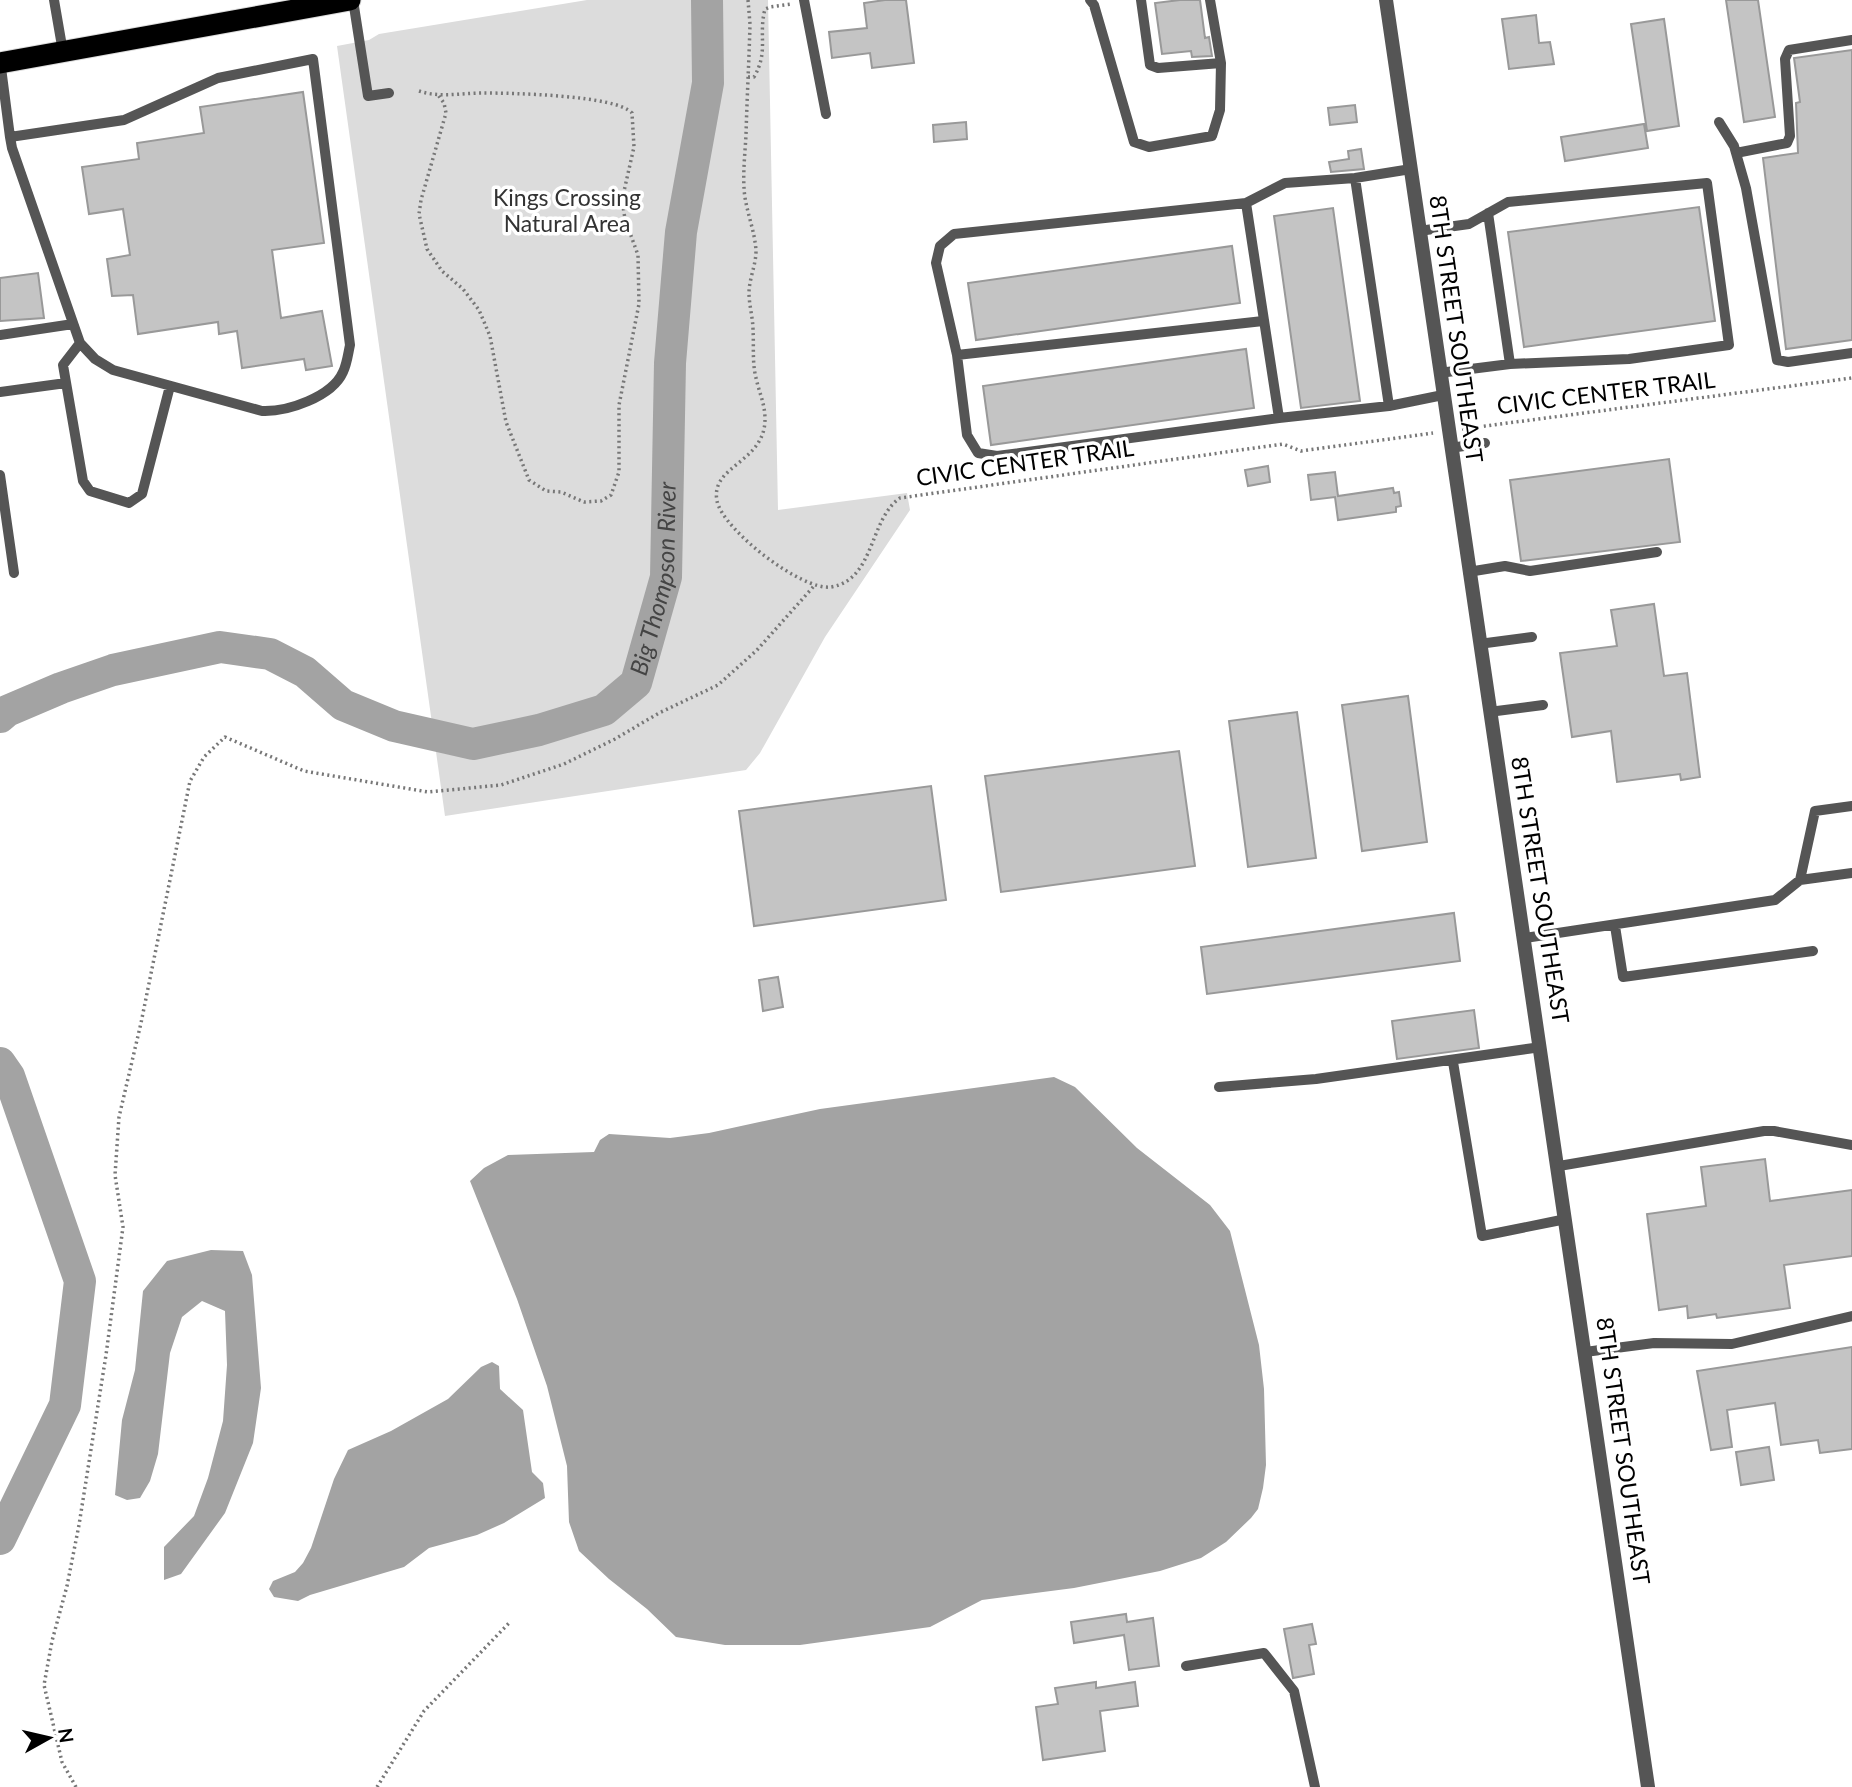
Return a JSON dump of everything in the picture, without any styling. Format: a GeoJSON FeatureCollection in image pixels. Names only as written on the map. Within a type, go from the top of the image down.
{"type":"FeatureCollection","features":[{"type":"Feature","properties":{"kind":"highway"},"geometry":{"type":"LineString","coordinates":[[0,63],[351,0]]}},
{"type":"Feature","properties":{"kind":"street","name":"8TH STREET SOUTHEAST"},"geometry":{"type":"LineString","coordinates":[[1386,0],[1648,1787]]}},
{"type":"Feature","properties":{"kind":"lane"},"geometry":{"type":"LineString","coordinates":[[54,0],[63,52]]}},
{"type":"Feature","properties":{"kind":"lane"},"geometry":{"type":"LineString","coordinates":[[351,0],[368,96],[389,93]]}},
{"type":"Feature","properties":{"kind":"lane"},"geometry":{"type":"LineString","coordinates":[[804,0],[826,114]]}},
{"type":"Feature","properties":{"kind":"lane"},"geometry":{"type":"LineString","coordinates":[[1090,0],[1094,5],[1134,142],[1149,147],[1212,136],[1220,110],[1221,62],[1210,0]]}},
{"type":"Feature","properties":{"kind":"lane"},"geometry":{"type":"LineString","coordinates":[[1141,0],[1150,65],[1158,68],[1221,62]]}},
{"type":"Feature","properties":{"kind":"lane"},"geometry":{"type":"LineString","coordinates":[[1736,153],[1787,144],[1790,136],[1785,59],[1789,50],[1852,40]]}},
{"type":"Feature","properties":{"kind":"lane"},"geometry":{"type":"LineString","coordinates":[[0,54],[11,143],[80,344],[95,359],[113,370],[262,411],[280,411],[303,404],[323,393],[343,374],[351,345],[313,59],[218,78],[124,120],[11,143],[0,150]]}},
{"type":"Feature","properties":{"kind":"lane"},"geometry":{"type":"LineString","coordinates":[[1719,122],[1736,153],[1746,188],[1777,359],[1788,362],[1852,353]]}},
{"type":"Feature","properties":{"kind":"lane"},"geometry":{"type":"LineString","coordinates":[[1410,169],[1355,178],[1285,183],[1246,203],[954,234],[940,246],[936,263],[957,355],[967,435],[978,453],[997,456],[1389,406],[1443,395]]}},
{"type":"Feature","properties":{"kind":"lane"},"geometry":{"type":"LineString","coordinates":[[1355,178],[1389,406]]}},
{"type":"Feature","properties":{"kind":"lane"},"geometry":{"type":"LineString","coordinates":[[1419,231],[1469,224],[1508,202],[1707,183],[1729,345],[1629,359],[1510,364],[1440,373]]}},
{"type":"Feature","properties":{"kind":"lane"},"geometry":{"type":"LineString","coordinates":[[1246,203],[1279,418]]}},
{"type":"Feature","properties":{"kind":"lane"},"geometry":{"type":"LineString","coordinates":[[1488,213],[1510,364]]}},
{"type":"Feature","properties":{"kind":"lane"},"geometry":{"type":"LineString","coordinates":[[957,355],[1263,320]]}},
{"type":"Feature","properties":{"kind":"lane"},"geometry":{"type":"LineString","coordinates":[[0,335],[73,324]]}},
{"type":"Feature","properties":{"kind":"lane"},"geometry":{"type":"LineString","coordinates":[[80,344],[63,365],[83,481],[90,491],[129,503],[142,495],[170,386]]}},
{"type":"Feature","properties":{"kind":"lane"},"geometry":{"type":"LineString","coordinates":[[0,392],[66,383]]}},
{"type":"Feature","properties":{"kind":"lane"},"geometry":{"type":"LineString","coordinates":[[1450,448],[1485,443]]}},
{"type":"Feature","properties":{"kind":"lane"},"geometry":{"type":"LineString","coordinates":[[0,475],[14,573]]}},
{"type":"Feature","properties":{"kind":"lane"},"geometry":{"type":"LineString","coordinates":[[1468,572],[1505,566],[1530,571],[1657,552]]}},
{"type":"Feature","properties":{"kind":"lane"},"geometry":{"type":"LineString","coordinates":[[1479,644],[1532,637]]}},
{"type":"Feature","properties":{"kind":"lane"},"geometry":{"type":"LineString","coordinates":[[1489,712],[1543,705]]}},
{"type":"Feature","properties":{"kind":"lane"},"geometry":{"type":"LineString","coordinates":[[1800,880],[1815,811],[1852,806]]}},
{"type":"Feature","properties":{"kind":"lane"},"geometry":{"type":"LineString","coordinates":[[1525,938],[1775,900],[1800,880],[1852,873]]}},
{"type":"Feature","properties":{"kind":"lane"},"geometry":{"type":"LineString","coordinates":[[1615,926],[1623,977],[1813,951]]}},
{"type":"Feature","properties":{"kind":"lane"},"geometry":{"type":"LineString","coordinates":[[1219,1087],[1316,1079],[1541,1048]]}},
{"type":"Feature","properties":{"kind":"lane"},"geometry":{"type":"LineString","coordinates":[[1453,1062],[1482,1236],[1566,1219]]}},
{"type":"Feature","properties":{"kind":"lane"},"geometry":{"type":"LineString","coordinates":[[1559,1166],[1774,1131],[1852,1145]]}},
{"type":"Feature","properties":{"kind":"lane"},"geometry":{"type":"LineString","coordinates":[[1585,1352],[1654,1343],[1732,1344],[1852,1317]]}},
{"type":"Feature","properties":{"kind":"lane"},"geometry":{"type":"LineString","coordinates":[[1186,1665],[1264,1653],[1294,1691],[1315,1787]]}},
{"type":"Feature","properties":{"kind":"path"},"geometry":{"type":"LineString","coordinates":[[76,1787],[62,1762],[44,1685],[79,1525],[123,1227],[115,1175],[118,1117],[141,1023],[190,781],[204,757],[225,737],[304,771],[428,792],[501,785],[564,764],[718,685],[757,650],[814,586],[785,569],[752,544],[726,519],[717,502],[718,485],[729,469],[759,444],[764,432],[765,416],[754,363],[749,293],[756,251],[744,190],[751,24],[748,0]]}},
{"type":"Feature","properties":{"kind":"path"},"geometry":{"type":"LineString","coordinates":[[748,77],[754,77],[762,63],[761,23],[765,9],[770,7]]}},
{"type":"Feature","properties":{"kind":"path"},"geometry":{"type":"LineString","coordinates":[[419,90],[438,95],[512,94],[598,100],[621,105],[632,113],[634,148],[622,200],[625,219],[638,255],[639,304],[619,405],[619,472],[611,495],[601,501],[584,502],[561,492],[546,491],[529,480],[506,422],[490,336],[479,310],[463,289],[442,271],[427,249],[419,214],[446,113],[444,103],[438,95]]}},
{"type":"Feature","properties":{"kind":"path","name":"CIVIC CENTER TRAIL"},"geometry":{"type":"LineString","coordinates":[[814,586],[835,586],[857,573],[886,513],[892,503],[900,498],[1283,444],[1301,451],[1852,378]]}},
{"type":"Feature","properties":{"kind":"path"},"geometry":{"type":"LineString","coordinates":[[377,1787],[424,1711],[511,1621]]}},
{"type":"Feature","properties":{"kind":"green space","name":"Kings Crossing Natural Area"},"geometry":{"type":"Polygon","coordinates":[[[587,0],[768,0],[778,510],[907,493],[910,510],[825,637],[760,753],[746,770],[445,816],[337,46],[369,40],[379,34],[587,0]]]}},
{"type":"Feature","properties":{"kind":"shaded area"},"geometry":{"type":"Polygon","coordinates":[[[1054,1077],[1075,1087],[1137,1148],[1210,1205],[1230,1231],[1259,1345],[1264,1389],[1266,1465],[1258,1509],[1226,1542],[1201,1558],[1160,1571],[1074,1588],[982,1600],[930,1627],[800,1645],[725,1645],[676,1637],[579,1551],[569,1522],[567,1466],[547,1386],[517,1299],[470,1181],[484,1168],[508,1155],[594,1152],[600,1140],[609,1134],[670,1138],[709,1133],[820,1109],[1054,1077]]]}},
{"type":"Feature","properties":{"kind":"shaded area"},"geometry":{"type":"Polygon","coordinates":[[[211,1250],[243,1251],[252,1275],[261,1388],[253,1443],[225,1513],[181,1574],[164,1580],[164,1547],[194,1516],[208,1478],[223,1421],[227,1365],[225,1311],[202,1301],[182,1317],[170,1353],[158,1454],[150,1481],[140,1498],[127,1500],[115,1495],[122,1420],[135,1370],[143,1291],[167,1261],[211,1250]]]}},
{"type":"Feature","properties":{"kind":"shaded area"},"geometry":{"type":"Polygon","coordinates":[[[492,1362],[499,1366],[500,1389],[523,1410],[532,1472],[543,1483],[545,1498],[504,1523],[477,1535],[429,1548],[404,1567],[298,1601],[274,1597],[269,1589],[273,1581],[295,1572],[311,1548],[334,1479],[348,1450],[391,1431],[448,1399],[481,1367],[492,1362]]]}},
{"type":"Feature","properties":{"kind":"building"},"geometry":{"type":"Polygon","coordinates":[[[906,0],[914,63],[872,68],[870,53],[832,58],[829,32],[867,28],[864,3],[906,0]]]}},
{"type":"Feature","properties":{"kind":"building"},"geometry":{"type":"Polygon","coordinates":[[[1200,0],[1205,38],[1209,37],[1212,56],[1192,57],[1191,51],[1162,54],[1155,3],[1200,0]]]}},
{"type":"Feature","properties":{"kind":"building"},"geometry":{"type":"Polygon","coordinates":[[[1726,0],[1758,0],[1775,117],[1744,122],[1726,0]]]}},
{"type":"Feature","properties":{"kind":"building"},"geometry":{"type":"Polygon","coordinates":[[[1536,15],[1539,43],[1550,42],[1554,64],[1509,69],[1502,19],[1536,15]]]}},
{"type":"Feature","properties":{"kind":"building"},"geometry":{"type":"Polygon","coordinates":[[[1664,19],[1679,126],[1647,131],[1631,24],[1664,19]]]}},
{"type":"Feature","properties":{"kind":"building"},"geometry":{"type":"Polygon","coordinates":[[[1852,50],[1852,340],[1786,349],[1763,158],[1798,153],[1796,103],[1800,102],[1794,58],[1852,50]]]}},
{"type":"Feature","properties":{"kind":"building"},"geometry":{"type":"Polygon","coordinates":[[[303,92],[324,243],[272,250],[281,318],[322,311],[332,366],[306,370],[304,359],[242,368],[237,331],[219,334],[218,322],[138,334],[133,295],[112,296],[107,259],[130,255],[123,209],[89,214],[82,167],[139,159],[137,143],[204,133],[200,107],[303,92]]]}},
{"type":"Feature","properties":{"kind":"building"},"geometry":{"type":"Polygon","coordinates":[[[1355,105],[1357,122],[1330,125],[1328,108],[1355,105]]]}},
{"type":"Feature","properties":{"kind":"building"},"geometry":{"type":"Polygon","coordinates":[[[966,122],[967,139],[934,142],[933,125],[966,122]]]}},
{"type":"Feature","properties":{"kind":"building"},"geometry":{"type":"Polygon","coordinates":[[[1644,124],[1648,148],[1565,161],[1561,137],[1644,124]]]}},
{"type":"Feature","properties":{"kind":"building"},"geometry":{"type":"Polygon","coordinates":[[[1361,149],[1364,169],[1331,172],[1329,162],[1349,159],[1348,151],[1361,149]]]}},
{"type":"Feature","properties":{"kind":"building"},"geometry":{"type":"Polygon","coordinates":[[[1699,207],[1715,321],[1524,347],[1508,232],[1699,207]]]}},
{"type":"Feature","properties":{"kind":"building"},"geometry":{"type":"Polygon","coordinates":[[[1333,208],[1360,401],[1301,408],[1274,216],[1333,208]]]}},
{"type":"Feature","properties":{"kind":"building"},"geometry":{"type":"Polygon","coordinates":[[[1232,246],[1240,303],[976,340],[968,283],[1232,246]]]}},
{"type":"Feature","properties":{"kind":"building"},"geometry":{"type":"Polygon","coordinates":[[[38,273],[44,318],[0,321],[0,278],[38,273]]]}},
{"type":"Feature","properties":{"kind":"building"},"geometry":{"type":"Polygon","coordinates":[[[1246,349],[1254,408],[991,445],[983,386],[1246,349]]]}},
{"type":"Feature","properties":{"kind":"building"},"geometry":{"type":"Polygon","coordinates":[[[1669,459],[1680,542],[1521,561],[1510,480],[1669,459]]]}},
{"type":"Feature","properties":{"kind":"building"},"geometry":{"type":"Polygon","coordinates":[[[1268,466],[1270,482],[1248,486],[1245,470],[1268,466]]]}},
{"type":"Feature","properties":{"kind":"building"},"geometry":{"type":"Polygon","coordinates":[[[1335,472],[1338,496],[1393,488],[1394,493],[1399,492],[1401,506],[1396,507],[1396,512],[1338,520],[1335,497],[1311,500],[1308,475],[1335,472]]]}},
{"type":"Feature","properties":{"kind":"building"},"geometry":{"type":"Polygon","coordinates":[[[1654,604],[1664,676],[1687,673],[1700,777],[1681,780],[1680,774],[1617,782],[1611,731],[1572,737],[1560,653],[1617,646],[1611,610],[1654,604]]]}},
{"type":"Feature","properties":{"kind":"building"},"geometry":{"type":"Polygon","coordinates":[[[1408,696],[1427,842],[1362,851],[1342,705],[1408,696]]]}},
{"type":"Feature","properties":{"kind":"building"},"geometry":{"type":"Polygon","coordinates":[[[1297,712],[1316,858],[1248,867],[1229,721],[1297,712]]]}},
{"type":"Feature","properties":{"kind":"building"},"geometry":{"type":"Polygon","coordinates":[[[1179,751],[1195,866],[1001,892],[985,776],[1179,751]]]}},
{"type":"Feature","properties":{"kind":"building"},"geometry":{"type":"Polygon","coordinates":[[[931,786],[946,900],[754,926],[739,811],[931,786]]]}},
{"type":"Feature","properties":{"kind":"building"},"geometry":{"type":"Polygon","coordinates":[[[1454,913],[1460,961],[1207,994],[1201,947],[1454,913]]]}},
{"type":"Feature","properties":{"kind":"building"},"geometry":{"type":"Polygon","coordinates":[[[778,977],[783,1007],[763,1011],[759,980],[778,977]]]}},
{"type":"Feature","properties":{"kind":"building"},"geometry":{"type":"Polygon","coordinates":[[[1474,1010],[1479,1048],[1397,1059],[1392,1021],[1474,1010]]]}},
{"type":"Feature","properties":{"kind":"building"},"geometry":{"type":"Polygon","coordinates":[[[1765,1159],[1770,1201],[1852,1190],[1852,1256],[1784,1265],[1790,1308],[1717,1318],[1716,1314],[1688,1318],[1687,1306],[1659,1310],[1647,1214],[1706,1206],[1701,1167],[1765,1159]]]}},
{"type":"Feature","properties":{"kind":"building"},"geometry":{"type":"Polygon","coordinates":[[[1852,1347],[1852,1449],[1820,1453],[1818,1440],[1781,1445],[1775,1403],[1727,1410],[1732,1447],[1711,1450],[1697,1371],[1852,1347]]]}},
{"type":"Feature","properties":{"kind":"building"},"geometry":{"type":"Polygon","coordinates":[[[1769,1447],[1774,1480],[1741,1485],[1736,1452],[1769,1447]]]}},
{"type":"Feature","properties":{"kind":"building"},"geometry":{"type":"Polygon","coordinates":[[[1126,1614],[1127,1622],[1153,1618],[1159,1666],[1129,1670],[1124,1635],[1074,1643],[1071,1622],[1126,1614]]]}},
{"type":"Feature","properties":{"kind":"building"},"geometry":{"type":"Polygon","coordinates":[[[1312,1624],[1316,1644],[1309,1645],[1314,1674],[1293,1678],[1284,1629],[1312,1624]]]}},
{"type":"Feature","properties":{"kind":"building"},"geometry":{"type":"Polygon","coordinates":[[[1096,1682],[1096,1688],[1135,1682],[1138,1706],[1100,1711],[1105,1751],[1043,1760],[1036,1707],[1058,1704],[1055,1688],[1096,1682]]]}},
{"type":"Feature","properties":{"kind":"waterway","name":"Big Thompson River"},"geometry":{"type":"LineString","coordinates":[[0,717],[7,711],[61,688],[113,670],[220,647],[270,654],[305,672],[343,705],[394,726],[473,744],[539,730],[604,710],[636,683],[666,577],[670,363],[681,232],[708,83],[707,0]]}},
{"type":"Feature","properties":{"kind":"waterway","name":"Big Thompson River"},"geometry":{"type":"LineString","coordinates":[[0,1063],[9,1076],[80,1281],[65,1405],[0,1539]]}}]}
